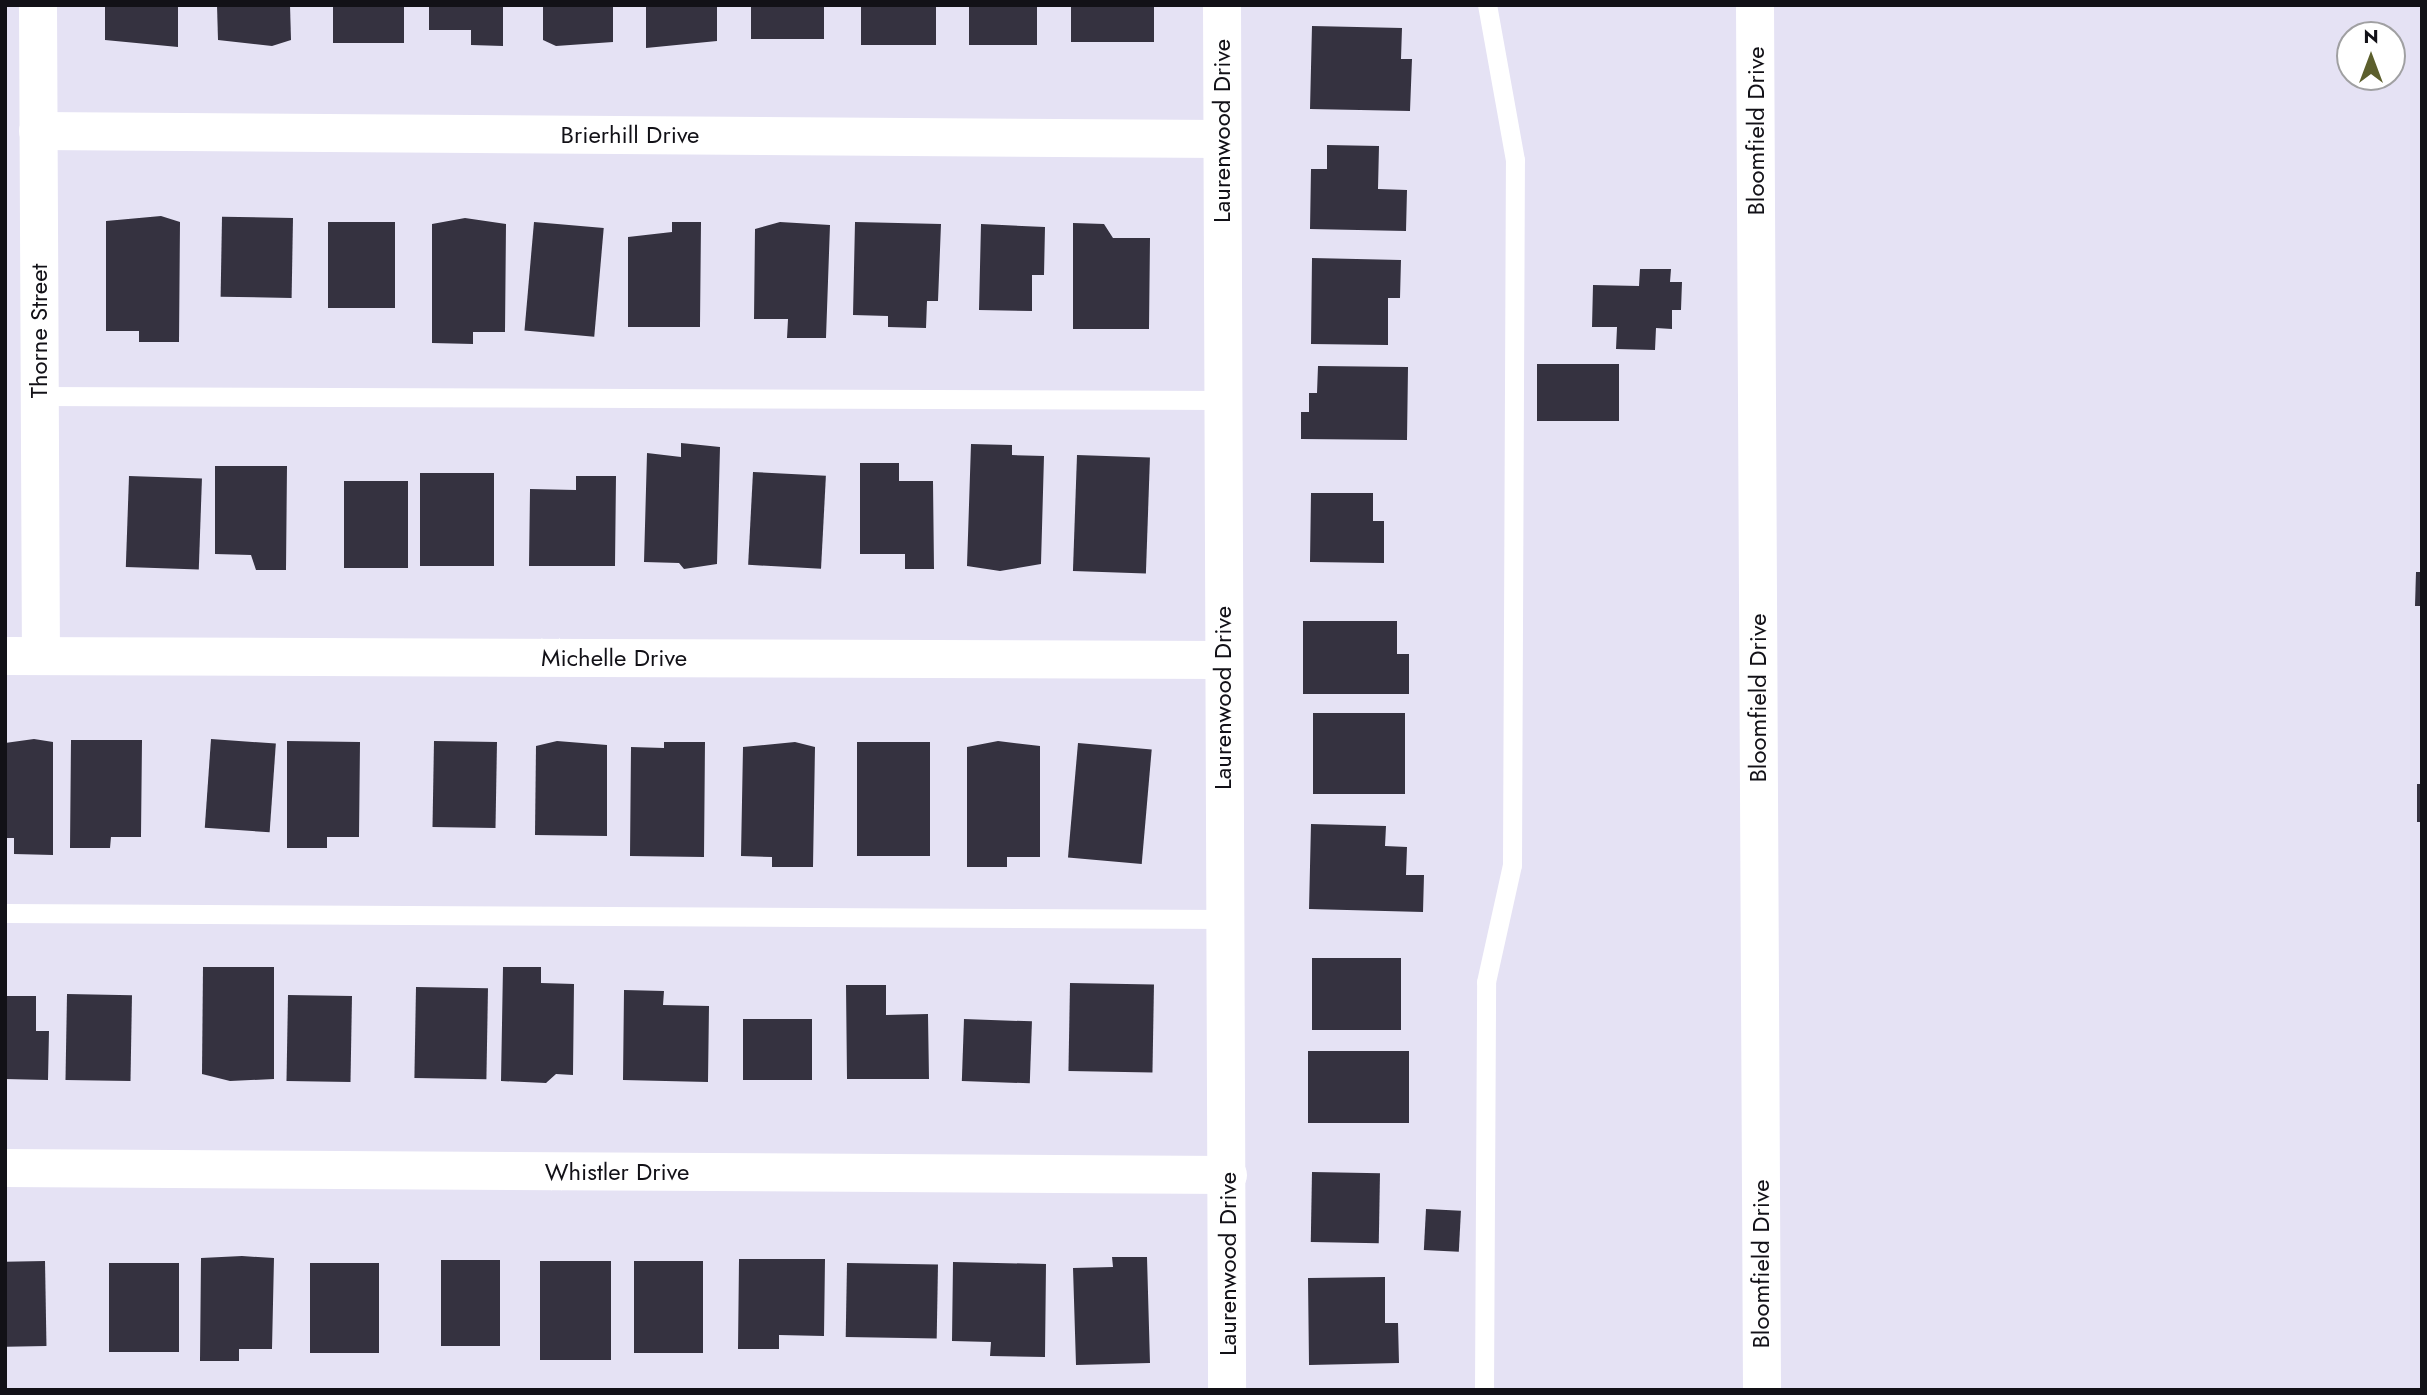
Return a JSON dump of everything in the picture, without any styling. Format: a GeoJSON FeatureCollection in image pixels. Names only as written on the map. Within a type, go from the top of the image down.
{"type":"FeatureCollection","features":[{"type":"Feature","properties":{"kind":"street","name":"Thorne Street"},"geometry":{"type":"LineString","coordinates":[[23,656],[39,397],[38,5]]}},
{"type":"Feature","properties":{"kind":"street","name":"Laurenwood Drive"},"geometry":{"type":"LineString","coordinates":[[1222,5],[1222,660],[1228,1175],[1227,1390]]}},
{"type":"Feature","properties":{"kind":"street","name":"Bloomfield Drive"},"geometry":{"type":"LineString","coordinates":[[1755,5],[1762,1390]]}},
{"type":"Feature","properties":{"kind":"street","name":"Brierhill Drive"},"geometry":{"type":"LineString","coordinates":[[38,131],[1222,139]]}},
{"type":"Feature","properties":{"kind":"street","name":"Michelle Drive"},"geometry":{"type":"LineString","coordinates":[[23,656],[1222,660]]}},
{"type":"Feature","properties":{"kind":"street","name":"Whistler Drive"},"geometry":{"type":"LineString","coordinates":[[5,1168],[1228,1175]]}},
{"type":"Feature","properties":{"kind":"lane"},"geometry":{"type":"LineString","coordinates":[[1484,1390],[1486,982],[1512,865],[1515,160],[1487,5]]}},
{"type":"Feature","properties":{"kind":"lane"},"geometry":{"type":"LineString","coordinates":[[39,397],[1222,400]]}},
{"type":"Feature","properties":{"kind":"lane"},"geometry":{"type":"LineString","coordinates":[[5,913],[1225,919]]}},
{"type":"Feature","properties":{"kind":"building"},"geometry":{"type":"Polygon","coordinates":[[[105,5],[178,5],[178,47],[105,40],[105,5]]]}},
{"type":"Feature","properties":{"kind":"building"},"geometry":{"type":"Polygon","coordinates":[[[217,5],[290,5],[291,40],[272,46],[218,40],[217,5]]]}},
{"type":"Feature","properties":{"kind":"building"},"geometry":{"type":"Polygon","coordinates":[[[333,5],[404,5],[404,43],[333,43],[333,5]]]}},
{"type":"Feature","properties":{"kind":"building"},"geometry":{"type":"Polygon","coordinates":[[[429,5],[503,5],[503,46],[471,45],[471,30],[429,30],[429,5]]]}},
{"type":"Feature","properties":{"kind":"building"},"geometry":{"type":"Polygon","coordinates":[[[543,5],[613,5],[613,42],[556,46],[543,40],[543,5]]]}},
{"type":"Feature","properties":{"kind":"building"},"geometry":{"type":"Polygon","coordinates":[[[646,5],[717,5],[717,41],[646,48],[646,5]]]}},
{"type":"Feature","properties":{"kind":"building"},"geometry":{"type":"Polygon","coordinates":[[[751,5],[824,5],[824,39],[751,39],[751,5]]]}},
{"type":"Feature","properties":{"kind":"building"},"geometry":{"type":"Polygon","coordinates":[[[861,5],[936,5],[936,45],[861,45],[861,5]]]}},
{"type":"Feature","properties":{"kind":"building"},"geometry":{"type":"Polygon","coordinates":[[[969,5],[1037,5],[1037,45],[969,45],[969,5]]]}},
{"type":"Feature","properties":{"kind":"building"},"geometry":{"type":"Polygon","coordinates":[[[1071,5],[1154,5],[1154,42],[1071,42],[1071,5]]]}},
{"type":"Feature","properties":{"kind":"building"},"geometry":{"type":"Polygon","coordinates":[[[1312,26],[1402,28],[1401,59],[1412,59],[1410,111],[1310,109],[1312,26]]]}},
{"type":"Feature","properties":{"kind":"building"},"geometry":{"type":"Polygon","coordinates":[[[1327,145],[1379,146],[1378,189],[1407,190],[1406,231],[1310,229],[1311,169],[1327,169],[1327,145]]]}},
{"type":"Feature","properties":{"kind":"building"},"geometry":{"type":"Polygon","coordinates":[[[161,216],[180,222],[179,342],[139,342],[139,331],[106,331],[106,221],[161,216]]]}},
{"type":"Feature","properties":{"kind":"building"},"geometry":{"type":"Polygon","coordinates":[[[222,217],[293,218],[292,298],[221,297],[222,217]]]}},
{"type":"Feature","properties":{"kind":"building"},"geometry":{"type":"Polygon","coordinates":[[[465,218],[506,224],[505,332],[473,332],[473,344],[432,343],[432,224],[465,218]]]}},
{"type":"Feature","properties":{"kind":"building"},"geometry":{"type":"Polygon","coordinates":[[[328,222],[395,222],[395,308],[328,308],[328,222]]]}},
{"type":"Feature","properties":{"kind":"building"},"geometry":{"type":"Polygon","coordinates":[[[534,222],[604,228],[594,337],[525,331],[534,222]]]}},
{"type":"Feature","properties":{"kind":"building"},"geometry":{"type":"Polygon","coordinates":[[[672,222],[701,222],[700,327],[628,327],[628,237],[672,232],[672,222]]]}},
{"type":"Feature","properties":{"kind":"building"},"geometry":{"type":"Polygon","coordinates":[[[780,222],[830,225],[826,338],[787,338],[788,319],[754,319],[755,229],[780,222]]]}},
{"type":"Feature","properties":{"kind":"building"},"geometry":{"type":"Polygon","coordinates":[[[855,222],[941,224],[938,301],[927,301],[926,328],[888,327],[888,316],[853,315],[855,222]]]}},
{"type":"Feature","properties":{"kind":"building"},"geometry":{"type":"Polygon","coordinates":[[[1073,223],[1104,224],[1113,238],[1150,238],[1149,329],[1073,329],[1073,223]]]}},
{"type":"Feature","properties":{"kind":"building"},"geometry":{"type":"Polygon","coordinates":[[[981,224],[1045,227],[1044,275],[1032,275],[1032,311],[979,310],[981,224]]]}},
{"type":"Feature","properties":{"kind":"building"},"geometry":{"type":"Polygon","coordinates":[[[1312,258],[1401,260],[1400,298],[1388,298],[1388,345],[1311,344],[1312,258]]]}},
{"type":"Feature","properties":{"kind":"building"},"geometry":{"type":"Polygon","coordinates":[[[1640,269],[1671,269],[1670,282],[1682,282],[1681,310],[1672,310],[1672,329],[1656,328],[1655,350],[1616,349],[1617,327],[1592,327],[1593,285],[1639,286],[1640,269]]]}},
{"type":"Feature","properties":{"kind":"building"},"geometry":{"type":"Polygon","coordinates":[[[1537,364],[1619,364],[1619,421],[1537,421],[1537,364]]]}},
{"type":"Feature","properties":{"kind":"building"},"geometry":{"type":"Polygon","coordinates":[[[1318,366],[1408,367],[1407,440],[1301,439],[1301,412],[1309,412],[1309,393],[1317,393],[1318,366]]]}},
{"type":"Feature","properties":{"kind":"building"},"geometry":{"type":"Polygon","coordinates":[[[681,443],[720,447],[717,564],[684,569],[679,563],[644,562],[647,453],[681,457],[681,443]]]}},
{"type":"Feature","properties":{"kind":"building"},"geometry":{"type":"Polygon","coordinates":[[[971,444],[1012,445],[1012,455],[1044,456],[1041,564],[1000,571],[967,566],[971,444]]]}},
{"type":"Feature","properties":{"kind":"building"},"geometry":{"type":"Polygon","coordinates":[[[1077,455],[1150,458],[1146,573],[1073,571],[1077,455]]]}},
{"type":"Feature","properties":{"kind":"building"},"geometry":{"type":"Polygon","coordinates":[[[860,463],[899,463],[899,481],[933,481],[934,569],[905,569],[905,554],[860,554],[860,463]]]}},
{"type":"Feature","properties":{"kind":"building"},"geometry":{"type":"Polygon","coordinates":[[[215,466],[287,466],[286,570],[256,570],[251,555],[215,554],[215,466]]]}},
{"type":"Feature","properties":{"kind":"building"},"geometry":{"type":"Polygon","coordinates":[[[753,472],[826,476],[821,569],[748,565],[753,472]]]}},
{"type":"Feature","properties":{"kind":"building"},"geometry":{"type":"Polygon","coordinates":[[[420,473],[494,473],[494,566],[420,566],[420,473]]]}},
{"type":"Feature","properties":{"kind":"building"},"geometry":{"type":"Polygon","coordinates":[[[129,476],[202,479],[199,569],[126,567],[129,476]]]}},
{"type":"Feature","properties":{"kind":"building"},"geometry":{"type":"Polygon","coordinates":[[[576,476],[616,476],[615,566],[529,566],[530,489],[576,490],[576,476]]]}},
{"type":"Feature","properties":{"kind":"building"},"geometry":{"type":"Polygon","coordinates":[[[344,481],[408,481],[408,568],[344,568],[344,481]]]}},
{"type":"Feature","properties":{"kind":"building"},"geometry":{"type":"Polygon","coordinates":[[[1311,493],[1373,493],[1373,521],[1384,521],[1384,563],[1310,562],[1311,493]]]}},
{"type":"Feature","properties":{"kind":"building"},"geometry":{"type":"Polygon","coordinates":[[[2416,572],[2422,572],[2422,606],[2415,606],[2416,572]]]}},
{"type":"Feature","properties":{"kind":"building"},"geometry":{"type":"Polygon","coordinates":[[[1303,621],[1397,621],[1397,654],[1409,654],[1409,694],[1303,694],[1303,621]]]}},
{"type":"Feature","properties":{"kind":"building"},"geometry":{"type":"Polygon","coordinates":[[[1313,713],[1405,713],[1405,794],[1313,794],[1313,713]]]}},
{"type":"Feature","properties":{"kind":"building"},"geometry":{"type":"Polygon","coordinates":[[[34,739],[53,742],[53,855],[14,854],[14,838],[5,838],[5,743],[34,739]]]}},
{"type":"Feature","properties":{"kind":"building"},"geometry":{"type":"Polygon","coordinates":[[[211,739],[276,744],[270,832],[205,828],[211,739]]]}},
{"type":"Feature","properties":{"kind":"building"},"geometry":{"type":"Polygon","coordinates":[[[71,740],[142,740],[141,837],[111,837],[110,848],[70,848],[71,740]]]}},
{"type":"Feature","properties":{"kind":"building"},"geometry":{"type":"Polygon","coordinates":[[[287,741],[360,742],[359,837],[327,837],[327,848],[287,848],[287,741]]]}},
{"type":"Feature","properties":{"kind":"building"},"geometry":{"type":"Polygon","coordinates":[[[434,741],[497,742],[495,828],[432,827],[434,741]]]}},
{"type":"Feature","properties":{"kind":"building"},"geometry":{"type":"Polygon","coordinates":[[[557,741],[607,745],[607,836],[535,835],[536,746],[557,741]]]}},
{"type":"Feature","properties":{"kind":"building"},"geometry":{"type":"Polygon","coordinates":[[[998,741],[1040,746],[1040,857],[1007,857],[1007,867],[967,867],[967,747],[998,741]]]}},
{"type":"Feature","properties":{"kind":"building"},"geometry":{"type":"Polygon","coordinates":[[[664,742],[705,742],[704,857],[630,856],[631,747],[664,748],[664,742]]]}},
{"type":"Feature","properties":{"kind":"building"},"geometry":{"type":"Polygon","coordinates":[[[795,742],[815,747],[813,867],[772,867],[772,857],[741,856],[743,747],[795,742]]]}},
{"type":"Feature","properties":{"kind":"building"},"geometry":{"type":"Polygon","coordinates":[[[857,742],[930,742],[930,856],[857,856],[857,742]]]}},
{"type":"Feature","properties":{"kind":"building"},"geometry":{"type":"Polygon","coordinates":[[[1078,743],[1152,749],[1142,864],[1068,858],[1078,743]]]}},
{"type":"Feature","properties":{"kind":"building"},"geometry":{"type":"Polygon","coordinates":[[[2417,784],[2422,784],[2422,822],[2417,822],[2417,784]]]}},
{"type":"Feature","properties":{"kind":"building"},"geometry":{"type":"Polygon","coordinates":[[[1311,824],[1386,826],[1385,846],[1407,847],[1406,875],[1424,875],[1423,912],[1309,909],[1311,824]]]}},
{"type":"Feature","properties":{"kind":"building"},"geometry":{"type":"Polygon","coordinates":[[[1312,958],[1401,958],[1401,1030],[1312,1030],[1312,958]]]}},
{"type":"Feature","properties":{"kind":"building"},"geometry":{"type":"Polygon","coordinates":[[[203,967],[274,967],[274,1079],[230,1081],[202,1074],[203,967]]]}},
{"type":"Feature","properties":{"kind":"building"},"geometry":{"type":"Polygon","coordinates":[[[503,967],[541,967],[541,983],[574,984],[573,1075],[556,1074],[546,1083],[501,1081],[503,967]]]}},
{"type":"Feature","properties":{"kind":"building"},"geometry":{"type":"Polygon","coordinates":[[[1070,983],[1154,984],[1152,1072],[1068,1071],[1070,983]]]}},
{"type":"Feature","properties":{"kind":"building"},"geometry":{"type":"Polygon","coordinates":[[[846,985],[886,985],[886,1015],[928,1014],[929,1079],[847,1079],[846,985]]]}},
{"type":"Feature","properties":{"kind":"building"},"geometry":{"type":"Polygon","coordinates":[[[416,987],[488,988],[486,1079],[414,1078],[416,987]]]}},
{"type":"Feature","properties":{"kind":"building"},"geometry":{"type":"Polygon","coordinates":[[[624,990],[664,991],[663,1005],[709,1006],[708,1082],[623,1080],[624,990]]]}},
{"type":"Feature","properties":{"kind":"building"},"geometry":{"type":"Polygon","coordinates":[[[67,994],[132,995],[130,1081],[65,1080],[67,994]]]}},
{"type":"Feature","properties":{"kind":"building"},"geometry":{"type":"Polygon","coordinates":[[[288,995],[352,996],[350,1082],[286,1081],[288,995]]]}},
{"type":"Feature","properties":{"kind":"building"},"geometry":{"type":"Polygon","coordinates":[[[5,996],[36,996],[36,1031],[49,1031],[48,1080],[5,1079],[5,996]]]}},
{"type":"Feature","properties":{"kind":"building"},"geometry":{"type":"Polygon","coordinates":[[[743,1019],[812,1019],[812,1080],[743,1080],[743,1019]]]}},
{"type":"Feature","properties":{"kind":"building"},"geometry":{"type":"Polygon","coordinates":[[[964,1019],[1032,1021],[1030,1083],[962,1081],[964,1019]]]}},
{"type":"Feature","properties":{"kind":"building"},"geometry":{"type":"Polygon","coordinates":[[[1308,1051],[1409,1051],[1409,1123],[1308,1123],[1308,1051]]]}},
{"type":"Feature","properties":{"kind":"building"},"geometry":{"type":"Polygon","coordinates":[[[1312,1172],[1380,1173],[1379,1243],[1311,1242],[1312,1172]]]}},
{"type":"Feature","properties":{"kind":"building"},"geometry":{"type":"Polygon","coordinates":[[[1426,1209],[1461,1211],[1459,1252],[1424,1250],[1426,1209]]]}},
{"type":"Feature","properties":{"kind":"building"},"geometry":{"type":"Polygon","coordinates":[[[1112,1257],[1147,1257],[1150,1363],[1076,1365],[1073,1268],[1113,1267],[1112,1257]]]}},
{"type":"Feature","properties":{"kind":"building"},"geometry":{"type":"Polygon","coordinates":[[[201,1258],[274,1258],[272,1349],[239,1349],[239,1361],[200,1361],[201,1258]]]}},
{"type":"Feature","properties":{"kind":"building"},"geometry":{"type":"Polygon","coordinates":[[[739,1259],[825,1259],[824,1336],[779,1335],[779,1349],[738,1349],[739,1259]]]}},
{"type":"Feature","properties":{"kind":"building"},"geometry":{"type":"Polygon","coordinates":[[[441,1260],[500,1260],[500,1346],[441,1346],[441,1260]]]}},
{"type":"Feature","properties":{"kind":"building"},"geometry":{"type":"Polygon","coordinates":[[[45,1261],[46,1346],[6,1347],[5,1262],[45,1261]]]}},
{"type":"Feature","properties":{"kind":"building"},"geometry":{"type":"Polygon","coordinates":[[[540,1261],[611,1261],[611,1360],[540,1360],[540,1261]]]}},
{"type":"Feature","properties":{"kind":"building"},"geometry":{"type":"Polygon","coordinates":[[[634,1261],[703,1261],[703,1353],[634,1353],[634,1261]]]}},
{"type":"Feature","properties":{"kind":"building"},"geometry":{"type":"Polygon","coordinates":[[[953,1262],[1046,1264],[1045,1357],[990,1356],[991,1342],[952,1341],[953,1262]]]}},
{"type":"Feature","properties":{"kind":"building"},"geometry":{"type":"Polygon","coordinates":[[[109,1263],[179,1263],[179,1352],[109,1352],[109,1263]]]}},
{"type":"Feature","properties":{"kind":"building"},"geometry":{"type":"Polygon","coordinates":[[[310,1263],[379,1263],[379,1353],[310,1353],[310,1263]]]}},
{"type":"Feature","properties":{"kind":"building"},"geometry":{"type":"Polygon","coordinates":[[[847,1263],[938,1265],[937,1339],[846,1337],[847,1263]]]}},
{"type":"Feature","properties":{"kind":"building"},"geometry":{"type":"Polygon","coordinates":[[[1385,1277],[1385,1323],[1398,1323],[1399,1363],[1309,1365],[1308,1278],[1385,1277]]]}}]}
